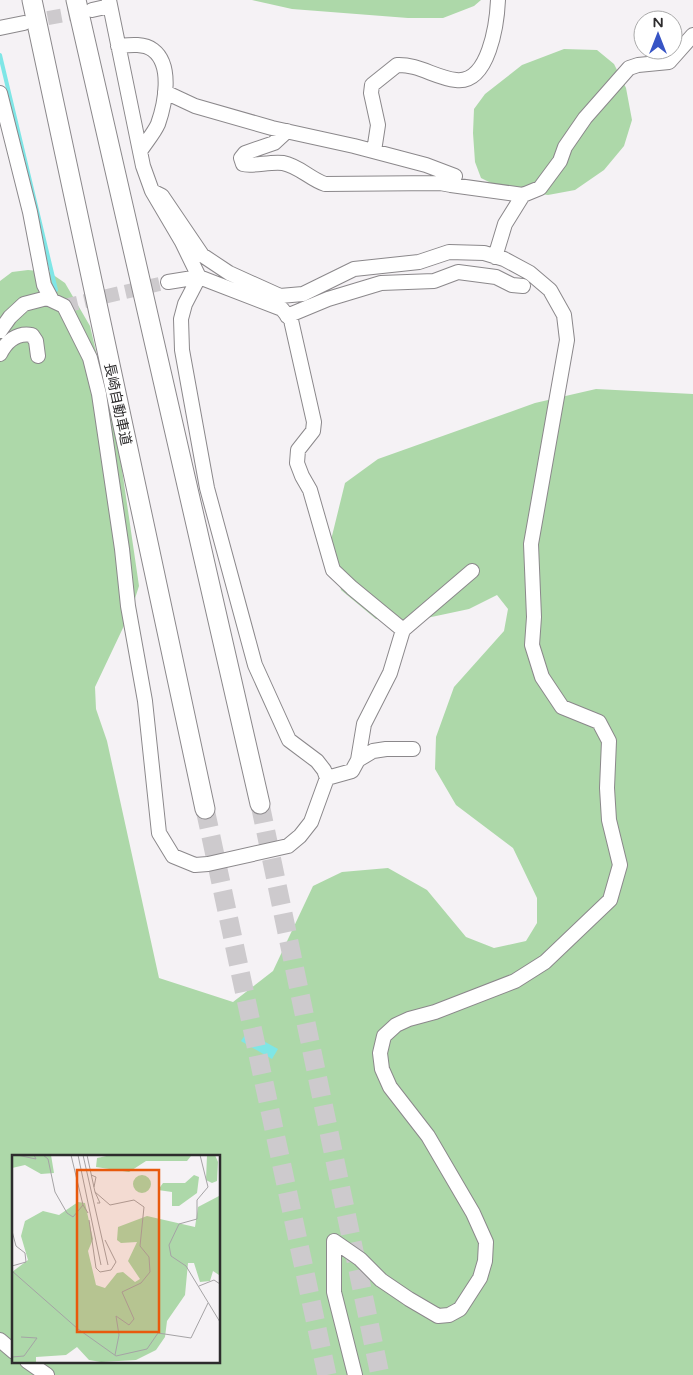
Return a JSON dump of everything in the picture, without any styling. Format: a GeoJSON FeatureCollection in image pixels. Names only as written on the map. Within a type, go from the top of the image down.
{"type":"FeatureCollection","features":[{"type":"Feature","properties":{"kind":"highway","name":"長崎自動車道"},"geometry":{"type":"LineString","coordinates":[[32,0],[205,809]]}},
{"type":"Feature","properties":{"kind":"highway"},"geometry":{"type":"LineString","coordinates":[[76,0],[260,804]]}},
{"type":"Feature","properties":{"kind":"street"},"geometry":{"type":"LineString","coordinates":[[374,151],[378,125],[371,93],[372,85],[397,65],[413,66],[455,80],[464,80],[472,77],[479,70],[489,50],[498,17],[498,0]]}},
{"type":"Feature","properties":{"kind":"street"},"geometry":{"type":"LineString","coordinates":[[92,10],[109,3],[142,166],[152,191],[182,242],[199,277]]}},
{"type":"Feature","properties":{"kind":"street"},"geometry":{"type":"LineString","coordinates":[[1,28],[24,23]]}},
{"type":"Feature","properties":{"kind":"street"},"geometry":{"type":"LineString","coordinates":[[287,131],[274,143],[245,153],[241,158],[243,164],[273,162],[285,164],[296,167],[325,184],[430,183],[524,195],[540,188],[560,161],[565,147],[585,118],[629,68],[638,64],[669,62],[693,35]]}},
{"type":"Feature","properties":{"kind":"street"},"geometry":{"type":"LineString","coordinates":[[118,46],[132,44],[147,47],[154,50],[162,62],[165,92],[157,125],[140,150]]}},
{"type":"Feature","properties":{"kind":"street"},"geometry":{"type":"LineString","coordinates":[[165,92],[196,106],[287,131],[426,164],[455,176],[451,185]]}},
{"type":"Feature","properties":{"kind":"street"},"geometry":{"type":"LineString","coordinates":[[0,94],[30,212],[44,285],[52,300]]}},
{"type":"Feature","properties":{"kind":"street"},"geometry":{"type":"LineString","coordinates":[[152,191],[162,196],[202,255],[229,273],[280,296],[303,294],[354,269],[419,262],[449,252],[484,253],[495,256],[530,273],[550,290],[564,315],[567,340],[531,544],[534,617],[532,645],[542,677],[562,707],[599,722],[608,741],[607,788],[609,820],[620,866],[610,900],[545,962],[515,981],[435,1012],[409,1019],[396,1025],[384,1036],[380,1053],[382,1069],[390,1088],[428,1136],[474,1213],[486,1242],[485,1261],[480,1278],[460,1308],[449,1315],[438,1316],[381,1280],[360,1259],[334,1240],[334,1292],[356,1375]]}},
{"type":"Feature","properties":{"kind":"street"},"geometry":{"type":"LineString","coordinates":[[495,256],[505,224],[524,195]]}},
{"type":"Feature","properties":{"kind":"street"},"geometry":{"type":"LineString","coordinates":[[287,316],[328,299],[381,283],[434,281],[458,272],[496,277],[512,285],[523,286]]}},
{"type":"Feature","properties":{"kind":"street"},"geometry":{"type":"LineString","coordinates":[[0,331],[10,317],[24,304],[47,298],[64,306],[90,358],[99,394],[122,549],[128,606],[145,701],[159,833],[165,846],[173,856],[195,865],[208,864],[288,846],[300,836],[311,822],[327,778],[317,761],[289,740],[254,666],[206,488],[182,350],[180,319],[185,304],[199,277]]}},
{"type":"Feature","properties":{"kind":"street"},"geometry":{"type":"LineString","coordinates":[[168,282],[199,277],[282,309],[291,320],[314,422],[313,431],[298,450],[297,463],[310,490],[333,570],[403,630]]}},
{"type":"Feature","properties":{"kind":"street"},"geometry":{"type":"LineString","coordinates":[[0,354],[5,345],[16,336],[25,333],[32,334],[36,341],[38,356]]}},
{"type":"Feature","properties":{"kind":"street"},"geometry":{"type":"LineString","coordinates":[[327,778],[352,770],[358,760],[364,724],[390,673],[403,630],[472,571]]}},
{"type":"Feature","properties":{"kind":"street"},"geometry":{"type":"LineString","coordinates":[[358,760],[373,751],[386,749],[413,750]]}},
{"type":"Feature","properties":{"kind":"street"},"geometry":{"type":"LineString","coordinates":[[0,1340],[12,1350]]}},
{"type":"Feature","properties":{"kind":"street"},"geometry":{"type":"LineString","coordinates":[[28,1362],[47,1375]]}},
{"type":"Feature","properties":{"kind":"green space"},"geometry":{"type":"Polygon","coordinates":[[[252,0],[481,0],[474,6],[443,18],[408,18],[292,9],[252,0]]]}},
{"type":"Feature","properties":{"kind":"green space"},"geometry":{"type":"Polygon","coordinates":[[[564,49],[597,50],[614,64],[626,88],[632,120],[624,146],[604,170],[575,190],[548,195],[503,189],[481,178],[475,162],[474,109],[485,94],[522,65],[564,49]]]}},
{"type":"Feature","properties":{"kind":"green space"},"geometry":{"type":"Polygon","coordinates":[[[28,270],[49,272],[65,283],[90,326],[119,449],[139,586],[131,611],[95,687],[96,709],[107,741],[159,978],[233,1002],[273,971],[313,886],[342,872],[388,868],[427,890],[466,937],[494,948],[526,941],[537,923],[537,898],[513,848],[456,805],[435,769],[436,737],[454,687],[504,631],[508,609],[497,595],[469,609],[422,619],[376,619],[341,590],[331,540],[345,483],[378,459],[535,403],[596,389],[693,394],[693,1375],[0,1375],[0,281],[12,272],[28,270]]]}},
{"type":"Feature","properties":{"kind":"water"},"geometry":{"type":"Polygon","coordinates":[[[247,1032],[278,1049],[272,1059],[241,1041],[247,1032]]]}},
{"type":"Feature","properties":{"kind":"waterway"},"geometry":{"type":"LineString","coordinates":[[0,55],[56,290]]}},
{"type":"Feature","properties":{"kind":"tunnel"},"geometry":{"type":"LineString","coordinates":[[27,22],[87,11]]}},
{"type":"Feature","properties":{"kind":"tunnel"},"geometry":{"type":"LineString","coordinates":[[64,306],[168,282]]}},
{"type":"Feature","properties":{"kind":"tunnel"},"geometry":{"type":"LineString","coordinates":[[260,804],[380,1375]]}},
{"type":"Feature","properties":{"kind":"tunnel"},"geometry":{"type":"LineString","coordinates":[[205,809],[327,1375]]}}]}
